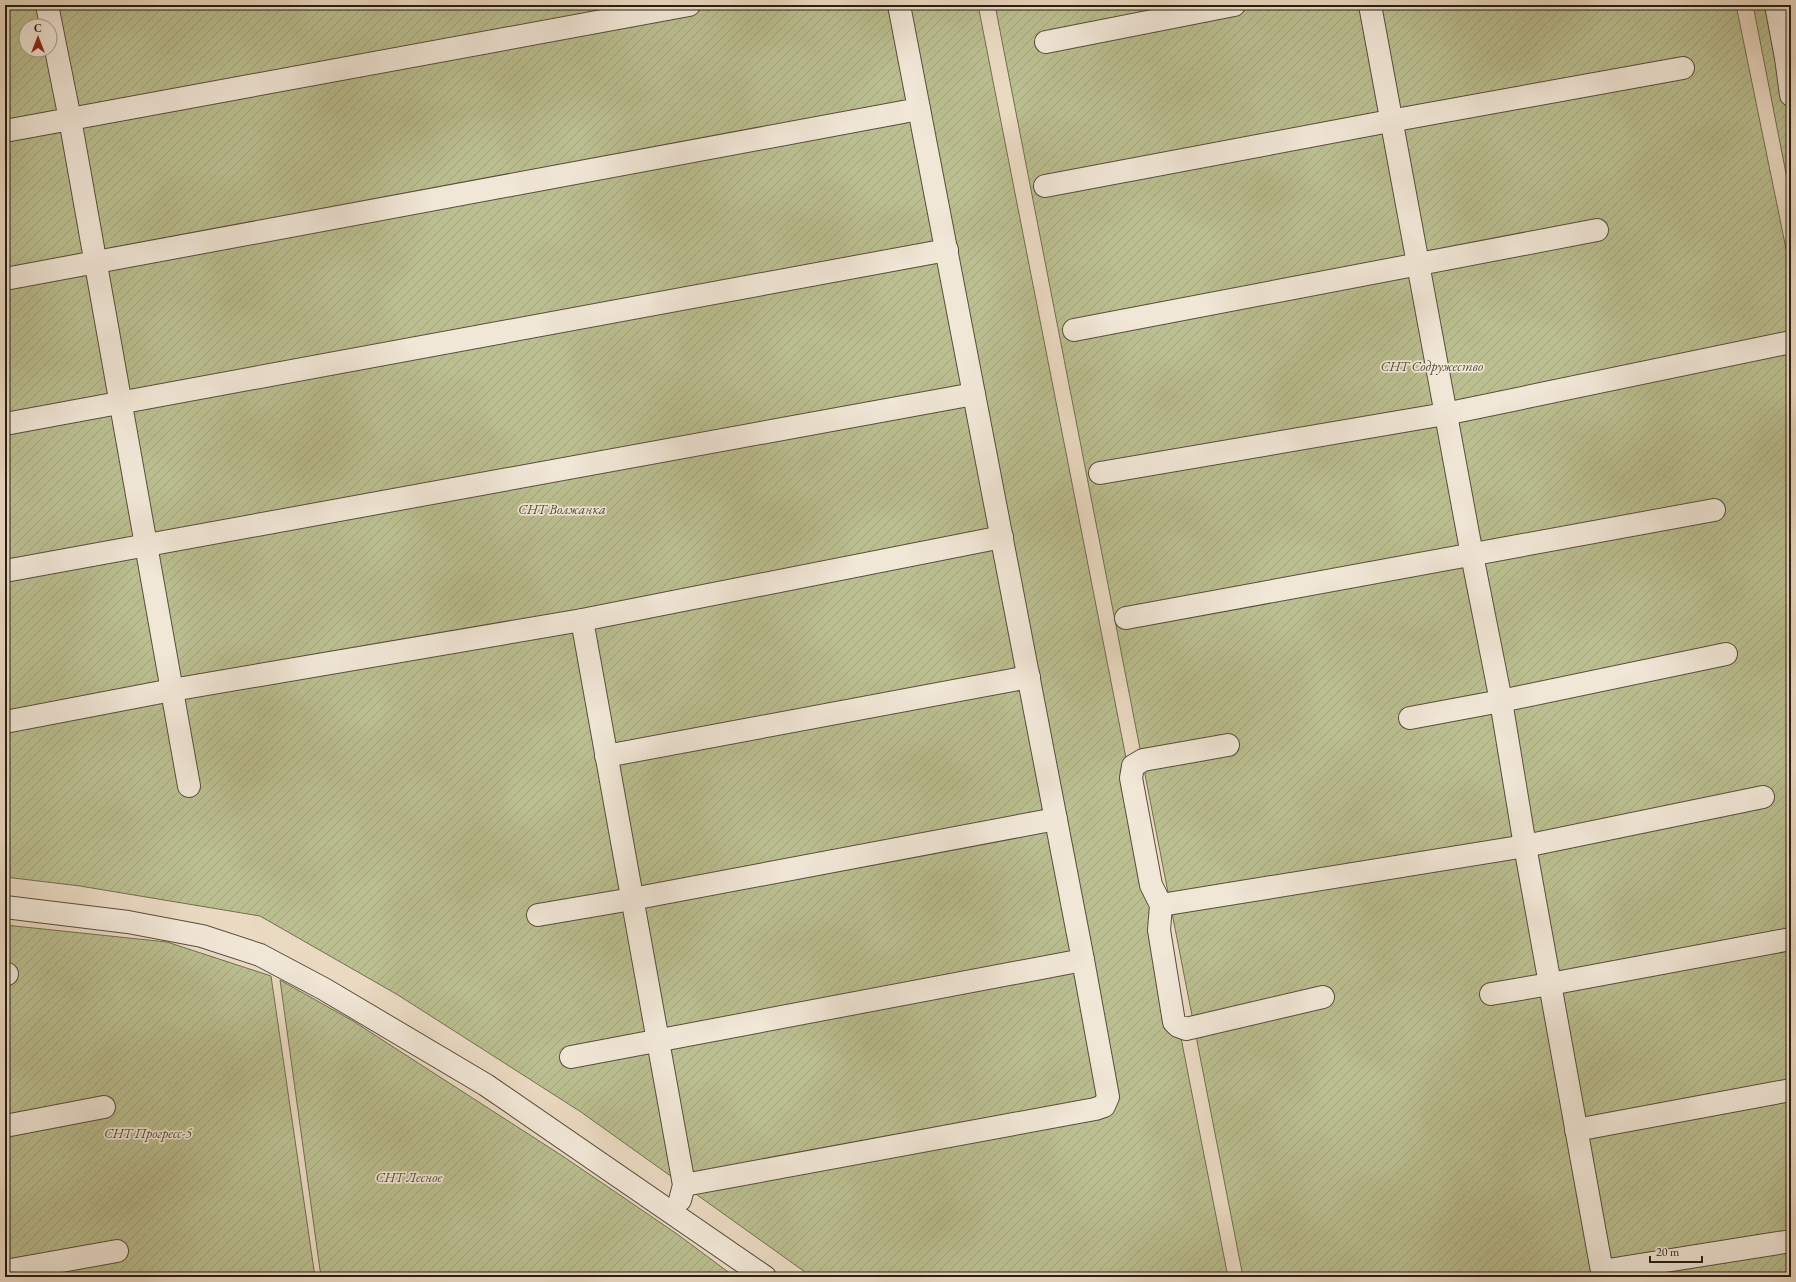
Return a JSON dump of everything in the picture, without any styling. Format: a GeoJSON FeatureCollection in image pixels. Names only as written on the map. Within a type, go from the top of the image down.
{"type":"FeatureCollection","features":[{"type":"Feature","properties":{"kind":"street"},"geometry":{"type":"LineString","coordinates":[[47,5],[70,119],[189,786]]}},
{"type":"Feature","properties":{"kind":"street"},"geometry":{"type":"LineString","coordinates":[[5,131],[689,5]]}},
{"type":"Feature","properties":{"kind":"street"},"geometry":{"type":"LineString","coordinates":[[684,1185],[1095,1109],[1104,1106],[1108,1097],[1029,677],[899,5]]}},
{"type":"Feature","properties":{"kind":"street"},"geometry":{"type":"LineString","coordinates":[[1046,42],[1234,5]]}},
{"type":"Feature","properties":{"kind":"street"},"geometry":{"type":"LineString","coordinates":[[1370,5],[1390,121],[1445,414],[1501,701],[1525,846],[1603,1274],[1791,1241]]}},
{"type":"Feature","properties":{"kind":"street"},"geometry":{"type":"LineString","coordinates":[[1776,5],[1789,57],[1791,95]]}},
{"type":"Feature","properties":{"kind":"street"},"geometry":{"type":"LineString","coordinates":[[1045,186],[1683,68]]}},
{"type":"Feature","properties":{"kind":"street"},"geometry":{"type":"LineString","coordinates":[[5,278],[919,109]]}},
{"type":"Feature","properties":{"kind":"street"},"geometry":{"type":"LineString","coordinates":[[1074,330],[1597,230]]}},
{"type":"Feature","properties":{"kind":"street"},"geometry":{"type":"LineString","coordinates":[[5,424],[947,250]]}},
{"type":"Feature","properties":{"kind":"street"},"geometry":{"type":"LineString","coordinates":[[1100,473],[1445,414],[1791,342]]}},
{"type":"Feature","properties":{"kind":"street"},"geometry":{"type":"LineString","coordinates":[[5,571],[974,394]]}},
{"type":"Feature","properties":{"kind":"street"},"geometry":{"type":"LineString","coordinates":[[1126,618],[1714,510]]}},
{"type":"Feature","properties":{"kind":"street"},"geometry":{"type":"LineString","coordinates":[[5,722],[172,690],[582,620],[1002,537]]}},
{"type":"Feature","properties":{"kind":"street"},"geometry":{"type":"LineString","coordinates":[[582,620],[684,1185],[676,1215]]}},
{"type":"Feature","properties":{"kind":"street"},"geometry":{"type":"LineString","coordinates":[[1410,718],[1501,701],[1726,654]]}},
{"type":"Feature","properties":{"kind":"street"},"geometry":{"type":"LineString","coordinates":[[606,756],[1029,677]]}},
{"type":"Feature","properties":{"kind":"street"},"geometry":{"type":"LineString","coordinates":[[1228,745],[1143,760],[1133,766],[1131,778],[1151,885],[1161,905],[1159,930],[1174,1022],[1178,1026],[1186,1029],[1323,997]]}},
{"type":"Feature","properties":{"kind":"street"},"geometry":{"type":"LineString","coordinates":[[1161,905],[1525,846],[1763,797]]}},
{"type":"Feature","properties":{"kind":"street"},"geometry":{"type":"LineString","coordinates":[[538,915],[632,899],[1056,819]]}},
{"type":"Feature","properties":{"kind":"street"},"geometry":{"type":"LineString","coordinates":[[5,907],[128,922],[202,936],[260,955],[324,988],[486,1085],[765,1277]]}},
{"type":"Feature","properties":{"kind":"street"},"geometry":{"type":"LineString","coordinates":[[1491,994],[1791,939]]}},
{"type":"Feature","properties":{"kind":"street"},"geometry":{"type":"LineString","coordinates":[[571,1058],[1083,960]]}},
{"type":"Feature","properties":{"kind":"street"},"geometry":{"type":"LineString","coordinates":[[1576,1130],[1791,1090]]}},
{"type":"Feature","properties":{"kind":"street"},"geometry":{"type":"LineString","coordinates":[[5,1126],[104,1108]]}},
{"type":"Feature","properties":{"kind":"street"},"geometry":{"type":"LineString","coordinates":[[5,1272],[117,1251]]}},
{"type":"Feature","properties":{"kind":"green space","name":"СНТ Волжанка"},"geometry":{"type":"Polygon","coordinates":[[[5,5],[978,5],[1228,1277],[812,1277],[581,1112],[398,995],[260,916],[80,886],[5,877],[5,5]]]}},
{"type":"Feature","properties":{"kind":"green space","name":"СНТ Содружество"},"geometry":{"type":"Polygon","coordinates":[[[995,5],[1736,5],[1791,273],[1791,1277],[1243,1277],[995,5]]]}},
{"type":"Feature","properties":{"kind":"green space"},"geometry":{"type":"Polygon","coordinates":[[[1753,5],[1791,5],[1791,199],[1753,5]]]}},
{"type":"Feature","properties":{"kind":"green space","name":"СНТ Прогресс-5"},"geometry":{"type":"Polygon","coordinates":[[[5,925],[167,942],[271,976],[315,1277],[5,1277],[5,925]]]}},
{"type":"Feature","properties":{"kind":"green space","name":"СНТ Лесное"},"geometry":{"type":"Polygon","coordinates":[[[280,980],[353,1021],[564,1157],[677,1234],[735,1277],[321,1277],[280,980]]]}}]}
